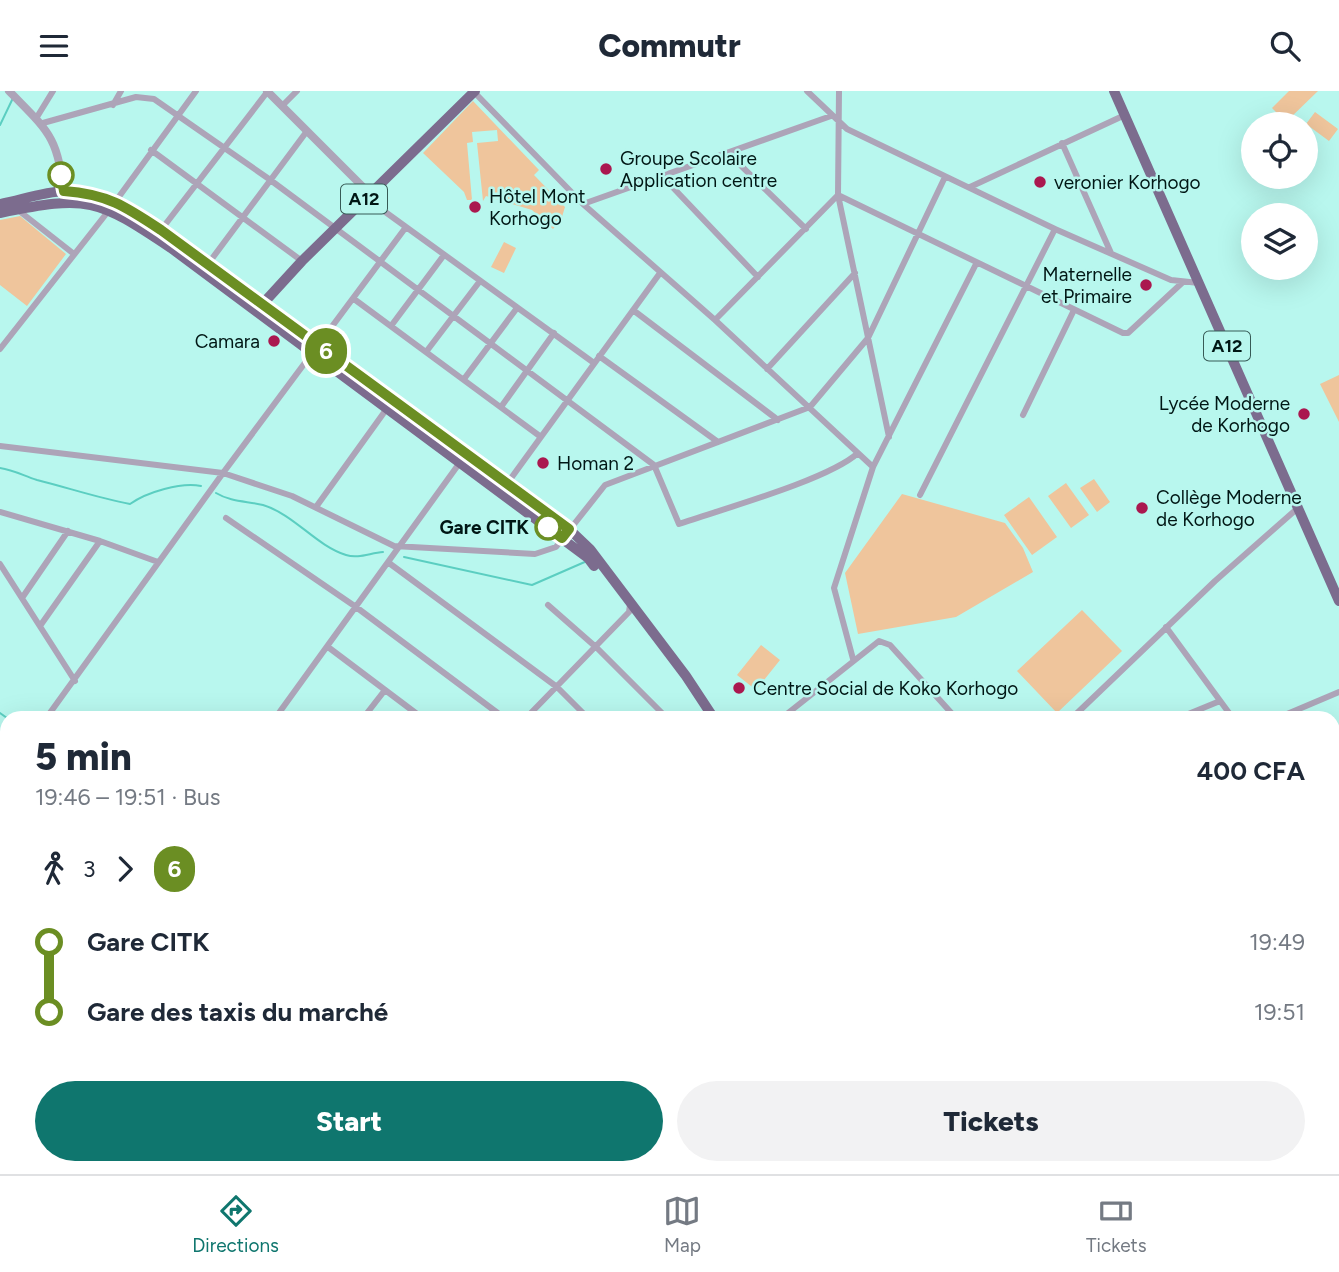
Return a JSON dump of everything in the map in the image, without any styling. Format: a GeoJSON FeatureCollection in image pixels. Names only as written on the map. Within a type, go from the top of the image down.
{"type":"FeatureCollection","features":[{"type":"Feature","properties":{"kind":"main road","name":"A12"},"geometry":{"type":"LineString","coordinates":[[259,307],[474,91]]}},
{"type":"Feature","properties":{"kind":"main road","name":"A12"},"geometry":{"type":"LineString","coordinates":[[1114,91],[1339,601]]}},
{"type":"Feature","properties":{"kind":"main road"},"geometry":{"type":"LineString","coordinates":[[0,213],[90,193],[113,205],[163,235],[390,404],[460,462],[504,487]]}},
{"type":"Feature","properties":{"kind":"main road"},"geometry":{"type":"LineString","coordinates":[[0,204],[24,206]]}},
{"type":"Feature","properties":{"kind":"main road"},"geometry":{"type":"LineString","coordinates":[[390,404],[467,453],[504,487],[590,549],[595,561]]}},
{"type":"Feature","properties":{"kind":"main road"},"geometry":{"type":"LineString","coordinates":[[566,533],[595,561],[706,711]]}},
{"type":"Feature","properties":{"kind":"street"},"geometry":{"type":"LineString","coordinates":[[9,91],[40,120],[58,157],[64,197]]}},
{"type":"Feature","properties":{"kind":"street"},"geometry":{"type":"LineString","coordinates":[[40,120],[53,91]]}},
{"type":"Feature","properties":{"kind":"street"},"geometry":{"type":"LineString","coordinates":[[113,105],[121,91]]}},
{"type":"Feature","properties":{"kind":"street"},"geometry":{"type":"LineString","coordinates":[[0,349],[113,205],[150,150],[196,91]]}},
{"type":"Feature","properties":{"kind":"street"},"geometry":{"type":"LineString","coordinates":[[163,235],[195,185],[226,149],[267,91],[368,196],[406,227],[517,308],[718,442]]}},
{"type":"Feature","properties":{"kind":"street"},"geometry":{"type":"LineString","coordinates":[[282,107],[297,91]]}},
{"type":"Feature","properties":{"kind":"street"},"geometry":{"type":"LineString","coordinates":[[474,91],[583,204],[715,320],[873,467]]}},
{"type":"Feature","properties":{"kind":"street"},"geometry":{"type":"LineString","coordinates":[[807,91],[838,124],[945,177],[1055,229],[1182,282],[1201,283]]}},
{"type":"Feature","properties":{"kind":"street"},"geometry":{"type":"LineString","coordinates":[[839,91],[838,195],[890,438]]}},
{"type":"Feature","properties":{"kind":"street"},"geometry":{"type":"LineString","coordinates":[[40,120],[145,96],[177,114],[269,179],[379,264],[491,343],[653,465],[679,524],[823,473],[849,461],[858,453]]}},
{"type":"Feature","properties":{"kind":"street"},"geometry":{"type":"LineString","coordinates":[[970,187],[1125,115]]}},
{"type":"Feature","properties":{"kind":"street"},"geometry":{"type":"LineString","coordinates":[[583,204],[831,116]]}},
{"type":"Feature","properties":{"kind":"street"},"geometry":{"type":"LineString","coordinates":[[206,268],[269,179],[307,131]]}},
{"type":"Feature","properties":{"kind":"street"},"geometry":{"type":"LineString","coordinates":[[1062,143],[1112,253]]}},
{"type":"Feature","properties":{"kind":"street"},"geometry":{"type":"LineString","coordinates":[[150,150],[302,261]]}},
{"type":"Feature","properties":{"kind":"street"},"geometry":{"type":"LineString","coordinates":[[728,153],[806,229]]}},
{"type":"Feature","properties":{"kind":"street"},"geometry":{"type":"LineString","coordinates":[[662,176],[758,277]]}},
{"type":"Feature","properties":{"kind":"street"},"geometry":{"type":"LineString","coordinates":[[0,446],[223,473],[316,507],[394,546],[535,554],[556,547],[605,485],[810,407],[868,338],[945,177]]}},
{"type":"Feature","properties":{"kind":"street"},"geometry":{"type":"LineString","coordinates":[[715,320],[838,195]]}},
{"type":"Feature","properties":{"kind":"street"},"geometry":{"type":"LineString","coordinates":[[838,195],[1073,312],[1128,333],[1182,282]]}},
{"type":"Feature","properties":{"kind":"street"},"geometry":{"type":"LineString","coordinates":[[24,206],[74,254]]}},
{"type":"Feature","properties":{"kind":"street"},"geometry":{"type":"LineString","coordinates":[[52,711],[223,473],[406,227]]}},
{"type":"Feature","properties":{"kind":"street"},"geometry":{"type":"LineString","coordinates":[[920,495],[1055,229]]}},
{"type":"Feature","properties":{"kind":"street"},"geometry":{"type":"LineString","coordinates":[[391,326],[444,255]]}},
{"type":"Feature","properties":{"kind":"street"},"geometry":{"type":"LineString","coordinates":[[853,659],[834,588],[873,467],[976,264]]}},
{"type":"Feature","properties":{"kind":"street"},"geometry":{"type":"LineString","coordinates":[[504,487],[660,272]]}},
{"type":"Feature","properties":{"kind":"street"},"geometry":{"type":"LineString","coordinates":[[767,369],[855,273]]}},
{"type":"Feature","properties":{"kind":"street"},"geometry":{"type":"LineString","coordinates":[[426,352],[480,281]]}},
{"type":"Feature","properties":{"kind":"street"},"geometry":{"type":"LineString","coordinates":[[354,299],[541,437]]}},
{"type":"Feature","properties":{"kind":"street"},"geometry":{"type":"LineString","coordinates":[[464,379],[517,308]]}},
{"type":"Feature","properties":{"kind":"street"},"geometry":{"type":"LineString","coordinates":[[633,310],[778,419]]}},
{"type":"Feature","properties":{"kind":"street"},"geometry":{"type":"LineString","coordinates":[[1023,415],[1073,312]]}},
{"type":"Feature","properties":{"kind":"street"},"geometry":{"type":"LineString","coordinates":[[501,407],[554,333]]}},
{"type":"Feature","properties":{"kind":"street"},"geometry":{"type":"LineString","coordinates":[[316,507],[390,404]]}},
{"type":"Feature","properties":{"kind":"street"},"geometry":{"type":"LineString","coordinates":[[280,711],[467,453]]}},
{"type":"Feature","properties":{"kind":"street"},"geometry":{"type":"LineString","coordinates":[[1079,711],[1166,627],[1299,507]]}},
{"type":"Feature","properties":{"kind":"street"},"geometry":{"type":"LineString","coordinates":[[0,512],[100,541],[158,562]]}},
{"type":"Feature","properties":{"kind":"street"},"geometry":{"type":"LineString","coordinates":[[226,518],[356,607],[495,711]]}},
{"type":"Feature","properties":{"kind":"street"},"geometry":{"type":"LineString","coordinates":[[22,599],[68,531]]}},
{"type":"Feature","properties":{"kind":"street"},"geometry":{"type":"LineString","coordinates":[[40,626],[100,541]]}},
{"type":"Feature","properties":{"kind":"street"},"geometry":{"type":"LineString","coordinates":[[389,563],[556,687],[581,711]]}},
{"type":"Feature","properties":{"kind":"street"},"geometry":{"type":"LineString","coordinates":[[0,564],[75,681]]}},
{"type":"Feature","properties":{"kind":"street"},"geometry":{"type":"LineString","coordinates":[[548,605],[597,648],[660,711]]}},
{"type":"Feature","properties":{"kind":"street"},"geometry":{"type":"LineString","coordinates":[[533,711],[597,648],[630,609]]}},
{"type":"Feature","properties":{"kind":"street"},"geometry":{"type":"LineString","coordinates":[[1166,627],[1228,711]]}},
{"type":"Feature","properties":{"kind":"street"},"geometry":{"type":"LineString","coordinates":[[790,711],[879,641],[890,645],[950,711]]}},
{"type":"Feature","properties":{"kind":"street"},"geometry":{"type":"LineString","coordinates":[[328,647],[413,711]]}},
{"type":"Feature","properties":{"kind":"street"},"geometry":{"type":"LineString","coordinates":[[368,711],[385,689]]}},
{"type":"Feature","properties":{"kind":"street"},"geometry":{"type":"LineString","coordinates":[[1294,711],[1339,692]]}},
{"type":"Feature","properties":{"kind":"street"},"geometry":{"type":"LineString","coordinates":[[1196,711],[1220,701]]}},
{"type":"Feature","properties":{"kind":"shaded area"},"geometry":{"type":"Polygon","coordinates":[[[1289,91],[1318,91],[1296,112],[1276,112],[1272,108],[1289,91]]]}},
{"type":"Feature","properties":{"kind":"shaded area"},"geometry":{"type":"Polygon","coordinates":[[[473,101],[539,170],[534,175],[565,207],[561,220],[553,229],[532,210],[486,196],[483,201],[477,143],[498,141],[497,130],[472,132],[473,142],[467,143],[472,200],[467,200],[464,192],[423,153],[473,101]]]}},
{"type":"Feature","properties":{"kind":"shaded area"},"geometry":{"type":"Polygon","coordinates":[[[1318,114],[1338,129],[1329,141],[1318,133],[1318,114]]]}},
{"type":"Feature","properties":{"kind":"shaded area"},"geometry":{"type":"Polygon","coordinates":[[[20,216],[66,254],[27,306],[0,285],[0,220],[20,216]]]}},
{"type":"Feature","properties":{"kind":"shaded area"},"geometry":{"type":"Polygon","coordinates":[[[504,242],[516,248],[504,273],[491,267],[504,242]]]}},
{"type":"Feature","properties":{"kind":"shaded area"},"geometry":{"type":"Polygon","coordinates":[[[1339,375],[1339,422],[1320,384],[1339,375]]]}},
{"type":"Feature","properties":{"kind":"shaded area"},"geometry":{"type":"Polygon","coordinates":[[[1094,479],[1110,502],[1097,512],[1080,488],[1094,479]]]}},
{"type":"Feature","properties":{"kind":"shaded area"},"geometry":{"type":"Polygon","coordinates":[[[1066,483],[1089,515],[1071,528],[1048,496],[1066,483]]]}},
{"type":"Feature","properties":{"kind":"shaded area"},"geometry":{"type":"Polygon","coordinates":[[[902,494],[1005,523],[1023,548],[1033,572],[956,617],[858,634],[845,573],[902,494]]]}},
{"type":"Feature","properties":{"kind":"shaded area"},"geometry":{"type":"Polygon","coordinates":[[[1029,497],[1057,537],[1032,555],[1004,515],[1029,497]]]}},
{"type":"Feature","properties":{"kind":"shaded area"},"geometry":{"type":"Polygon","coordinates":[[[1082,610],[1122,651],[1059,711],[1055,711],[1017,671],[1082,610]]]}},
{"type":"Feature","properties":{"kind":"shaded area"},"geometry":{"type":"Polygon","coordinates":[[[761,645],[780,660],[756,690],[737,675],[761,645]]]}},
{"type":"Feature","properties":{"kind":"waterway"},"geometry":{"type":"LineString","coordinates":[[0,125],[13,98]]}},
{"type":"Feature","properties":{"kind":"waterway"},"geometry":{"type":"LineString","coordinates":[[0,468],[130,504],[164,489],[184,485],[201,486]]}},
{"type":"Feature","properties":{"kind":"waterway"},"geometry":{"type":"LineString","coordinates":[[216,493],[274,510],[324,544],[346,555],[360,556],[383,552]]}},
{"type":"Feature","properties":{"kind":"waterway"},"geometry":{"type":"LineString","coordinates":[[404,557],[532,585],[587,561]]}},
{"type":"Feature","properties":{"kind":"bus line","name":"6"},"geometry":{"type":"LineString","coordinates":[[61,175],[64,191],[90,193],[115,200],[161,230],[569,529],[562,538],[548,527]]}},
{"type":"Feature","properties":{"kind":"place","name":"Groupe Scolaire Application centre"},"geometry":{"type":"Point","coordinates":[606,169]}},
{"type":"Feature","properties":{"kind":"place","name":"veronier Korhogo"},"geometry":{"type":"Point","coordinates":[1040,182]}},
{"type":"Feature","properties":{"kind":"place","name":"Hôtel Mont Korhogo"},"geometry":{"type":"Point","coordinates":[475,207]}},
{"type":"Feature","properties":{"kind":"place","name":"Maternelle et Primaire"},"geometry":{"type":"Point","coordinates":[1146,285]}},
{"type":"Feature","properties":{"kind":"place","name":"Camara"},"geometry":{"type":"Point","coordinates":[274,341]}},
{"type":"Feature","properties":{"kind":"place","name":"Lycée Moderne de Korhogo"},"geometry":{"type":"Point","coordinates":[1304,414]}},
{"type":"Feature","properties":{"kind":"place","name":"Homan 2"},"geometry":{"type":"Point","coordinates":[543,463]}},
{"type":"Feature","properties":{"kind":"place","name":"Collège Moderne de Korhogo"},"geometry":{"type":"Point","coordinates":[1142,508]}},
{"type":"Feature","properties":{"kind":"place","name":"Gare CITK"},"geometry":{"type":"Point","coordinates":[548,527]}},
{"type":"Feature","properties":{"kind":"place","name":"Centre Social de Koko Korhogo"},"geometry":{"type":"Point","coordinates":[739,688]}}]}
